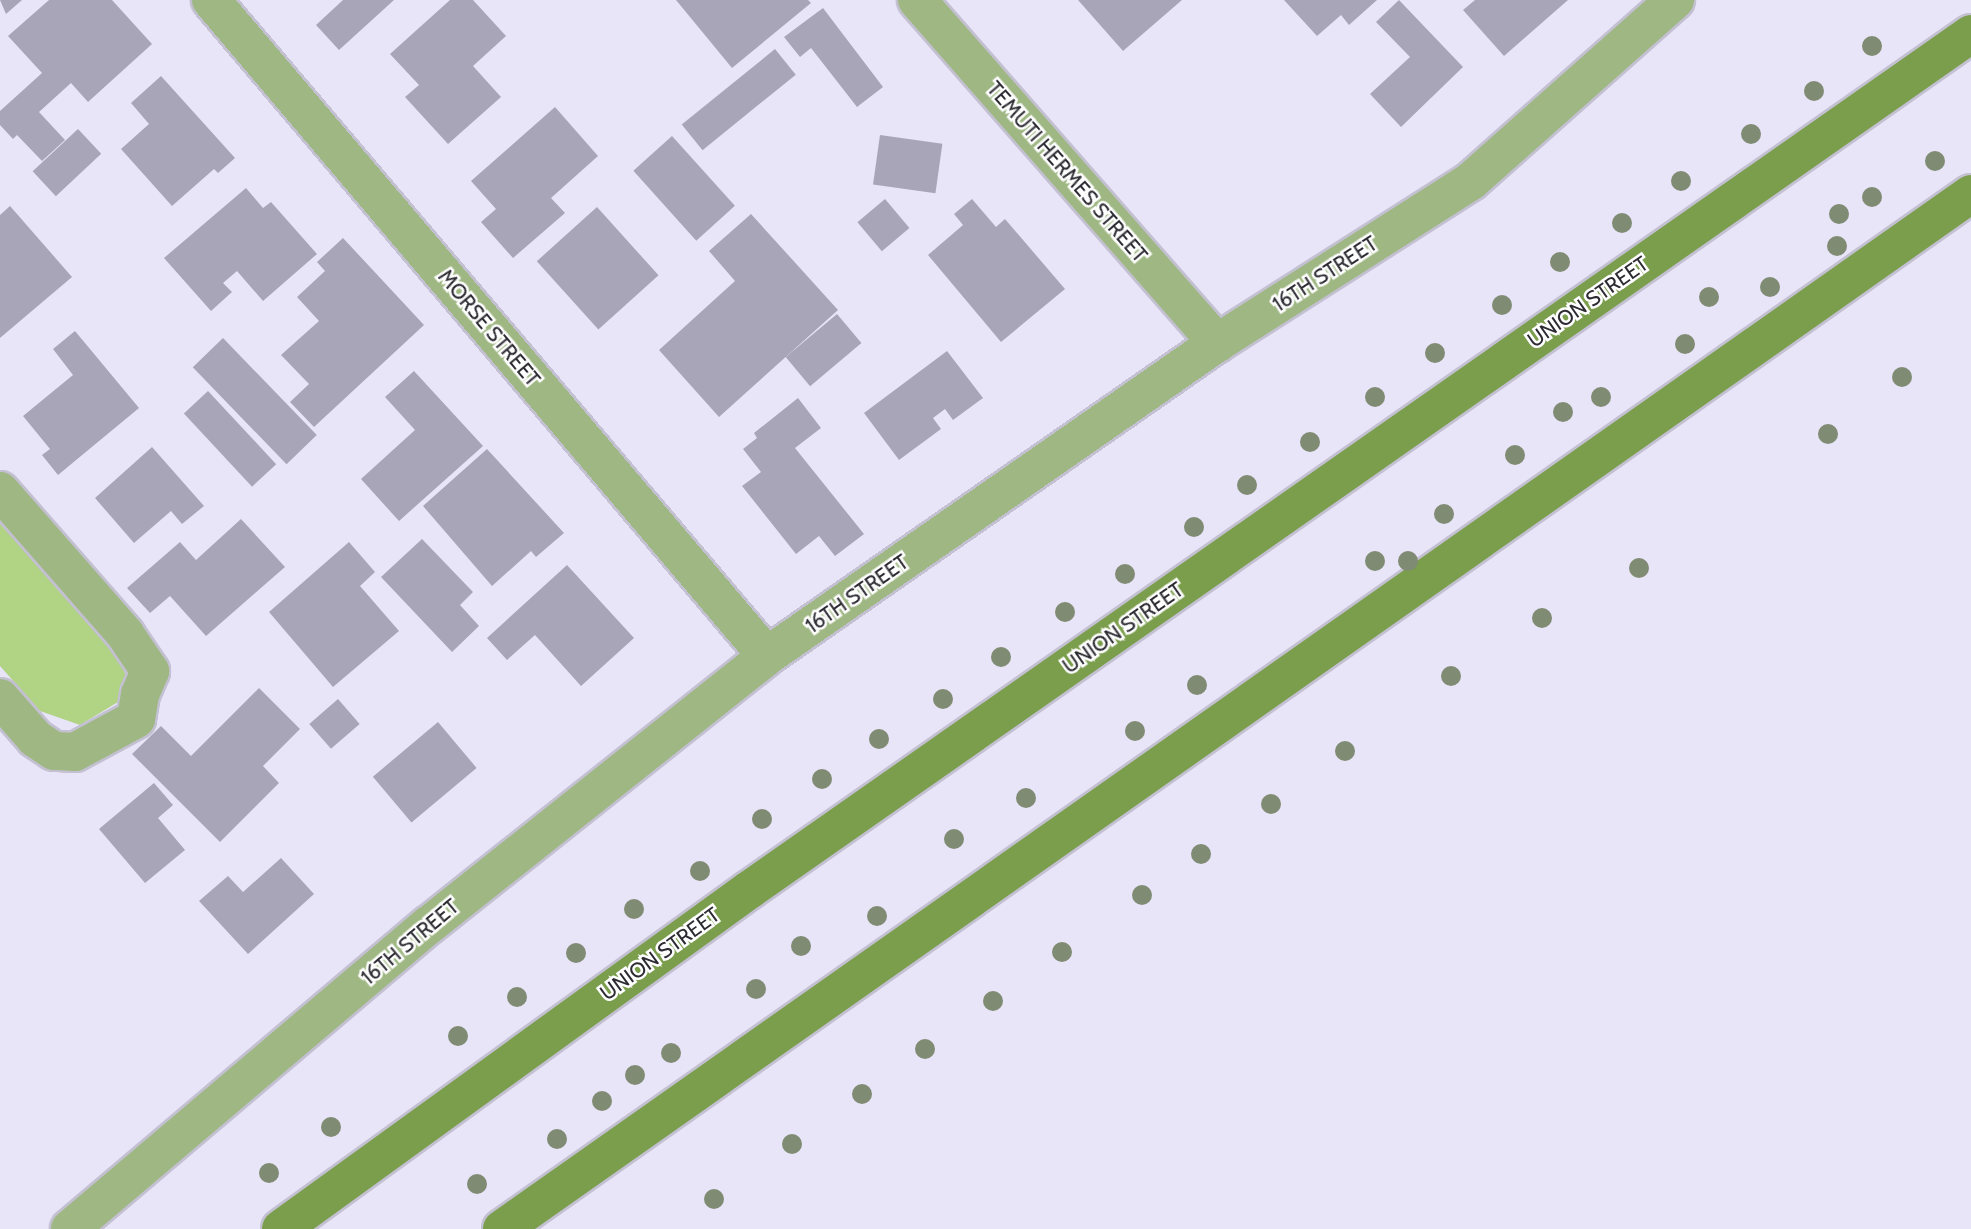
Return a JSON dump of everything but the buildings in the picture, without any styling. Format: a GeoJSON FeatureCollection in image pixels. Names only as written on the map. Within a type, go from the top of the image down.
{"type":"FeatureCollection","features":[{"type":"Feature","properties":{"kind":"main road","name":"UNION STREET"},"geometry":{"type":"LineString","coordinates":[[281,1229],[738,898],[1971,34]]}},
{"type":"Feature","properties":{"kind":"main road"},"geometry":{"type":"LineString","coordinates":[[502,1229],[1971,194]]}},
{"type":"Feature","properties":{"kind":"street","name":"MORSE STREET"},"geometry":{"type":"LineString","coordinates":[[211,0],[768,656]]}},
{"type":"Feature","properties":{"kind":"street","name":"TEMUTI HERMES STREET"},"geometry":{"type":"LineString","coordinates":[[917,0],[1217,343]]}},
{"type":"Feature","properties":{"kind":"street","name":"16TH STREET"},"geometry":{"type":"LineString","coordinates":[[69,1229],[429,925],[768,656],[1217,343],[1471,181],[1675,0]]}},
{"type":"Feature","properties":{"kind":"street"},"geometry":{"type":"LineString","coordinates":[[0,491],[125,634],[150,671],[139,694],[136,719],[75,752],[54,751],[35,738],[0,698]]}},
{"type":"Feature","properties":{"kind":"green space"},"geometry":{"type":"Polygon","coordinates":[[[0,518],[110,642],[126,675],[118,702],[80,725],[40,711],[0,666],[0,518]]]}}]}
